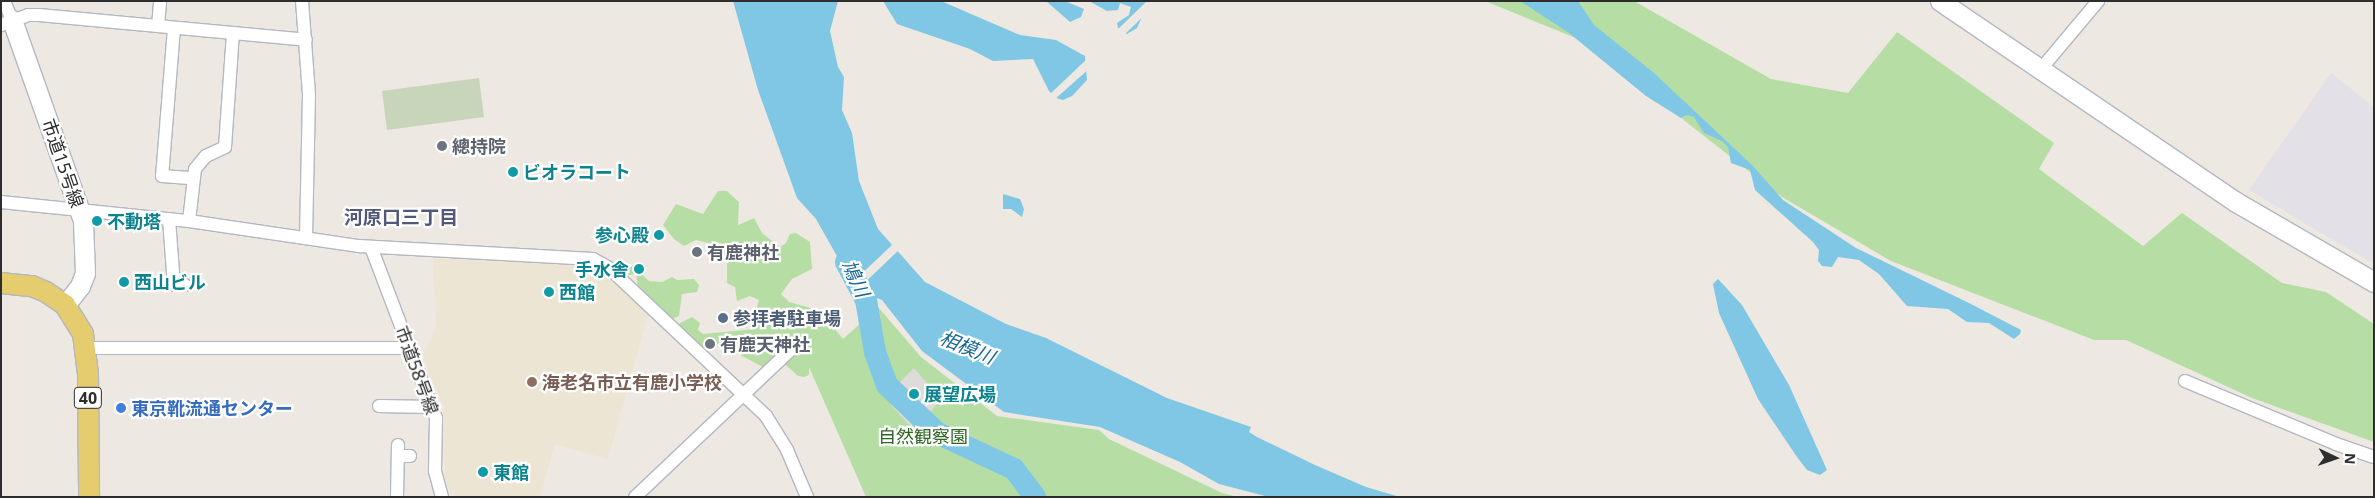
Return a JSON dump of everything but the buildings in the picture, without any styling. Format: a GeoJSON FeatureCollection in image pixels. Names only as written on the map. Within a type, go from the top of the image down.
{"type":"FeatureCollection","features":[{"type":"Feature","properties":{"kind":"main road","name":"40"},"geometry":{"type":"LineString","coordinates":[[1,283],[32,286],[65,305],[77,323],[87,348],[89,497]]}},
{"type":"Feature","properties":{"kind":"street"},"geometry":{"type":"LineString","coordinates":[[4,1],[5,21],[28,15],[306,40]]}},
{"type":"Feature","properties":{"kind":"street"},"geometry":{"type":"LineString","coordinates":[[158,26],[160,1]]}},
{"type":"Feature","properties":{"kind":"street"},"geometry":{"type":"LineString","coordinates":[[302,1],[309,95],[306,237]]}},
{"type":"Feature","properties":{"kind":"street"},"geometry":{"type":"LineString","coordinates":[[1940,1],[2236,202],[2374,282]]}},
{"type":"Feature","properties":{"kind":"street"},"geometry":{"type":"LineString","coordinates":[[2041,69],[2098,1]]}},
{"type":"Feature","properties":{"kind":"street","name":"市道15号線"},"geometry":{"type":"LineString","coordinates":[[5,21],[80,210],[85,272],[80,286],[65,305]]}},
{"type":"Feature","properties":{"kind":"street"},"geometry":{"type":"LineString","coordinates":[[174,28],[162,176],[193,178]]}},
{"type":"Feature","properties":{"kind":"street"},"geometry":{"type":"LineString","coordinates":[[189,221],[195,169],[206,156],[225,147],[233,33]]}},
{"type":"Feature","properties":{"kind":"street"},"geometry":{"type":"LineString","coordinates":[[1,202],[189,221],[371,247],[578,257],[601,263],[766,416],[777,433],[807,497]]}},
{"type":"Feature","properties":{"kind":"street"},"geometry":{"type":"LineString","coordinates":[[169,219],[174,285]]}},
{"type":"Feature","properties":{"kind":"street","name":"市道58号線"},"geometry":{"type":"LineString","coordinates":[[371,247],[436,418],[437,485],[442,497]]}},
{"type":"Feature","properties":{"kind":"street"},"geometry":{"type":"LineString","coordinates":[[636,497],[743,393],[797,344]]}},
{"type":"Feature","properties":{"kind":"street"},"geometry":{"type":"LineString","coordinates":[[87,348],[409,348]]}},
{"type":"Feature","properties":{"kind":"street"},"geometry":{"type":"LineString","coordinates":[[2185,381],[2336,444],[2374,457]]}},
{"type":"Feature","properties":{"kind":"street"},"geometry":{"type":"LineString","coordinates":[[387,410],[432,407]]}},
{"type":"Feature","properties":{"kind":"street"},"geometry":{"type":"LineString","coordinates":[[397,497],[402,452]]}},
{"type":"Feature","properties":{"kind":"shaded area"},"geometry":{"type":"Polygon","coordinates":[[[2331,73],[2374,107],[2374,264],[2249,190],[2331,73]]]}},
{"type":"Feature","properties":{"kind":"shaded area","name":"海老名市立有鹿小学校"},"geometry":{"type":"Polygon","coordinates":[[[433,259],[586,261],[611,275],[648,314],[608,459],[555,444],[540,497],[456,497],[449,490],[445,481],[444,409],[423,356],[436,327],[433,259]]]}},
{"type":"Feature","properties":{"kind":"shaded area","name":"展望広場"},"geometry":{"type":"Polygon","coordinates":[[[914,368],[941,399],[918,427],[908,424],[891,405],[893,389],[914,368]]]}},
{"type":"Feature","properties":{"kind":"green space"},"geometry":{"type":"Polygon","coordinates":[[[1485,1],[1634,1],[1771,79],[1848,93],[1897,32],[2054,143],[2039,169],[2143,246],[2182,213],[2282,283],[2326,292],[2374,324],[2374,442],[2252,398],[2126,340],[2094,340],[1891,261],[1782,197],[1685,121],[1615,54],[1485,1]]]}},
{"type":"Feature","properties":{"kind":"green space"},"geometry":{"type":"Polygon","coordinates":[[[479,78],[484,117],[387,130],[382,91],[479,78]]]}},
{"type":"Feature","properties":{"kind":"green space","name":"自然観察園"},"geometry":{"type":"Polygon","coordinates":[[[718,191],[727,191],[739,202],[738,225],[754,218],[762,233],[780,247],[786,243],[790,234],[796,233],[810,242],[812,269],[792,279],[781,294],[789,302],[821,311],[836,323],[835,329],[843,339],[878,307],[921,357],[997,416],[1099,430],[1109,439],[1222,493],[1238,497],[866,497],[809,367],[809,375],[804,377],[798,376],[777,357],[765,368],[721,345],[703,352],[679,329],[680,323],[692,317],[700,323],[698,330],[703,334],[756,329],[748,317],[756,310],[759,300],[750,296],[737,301],[735,287],[727,283],[727,257],[722,253],[721,246],[696,240],[684,246],[674,239],[663,225],[676,204],[703,214],[718,191]]]}},
{"type":"Feature","properties":{"kind":"green space"},"geometry":{"type":"Polygon","coordinates":[[[632,265],[649,281],[662,282],[672,277],[677,280],[694,279],[699,285],[697,292],[682,294],[679,316],[672,319],[638,287],[636,274],[629,275],[626,271],[632,265]]]}},
{"type":"Feature","properties":{"kind":"water","name":"相模川"},"geometry":{"type":"Polygon","coordinates":[[[733,1],[838,1],[830,31],[838,67],[844,77],[842,110],[852,133],[859,181],[878,229],[925,282],[1006,324],[1046,338],[1167,398],[1251,427],[1249,432],[1257,437],[1315,465],[1366,487],[1400,497],[1269,497],[1219,484],[1180,462],[1100,427],[1004,412],[922,351],[882,300],[867,294],[850,279],[816,219],[797,198],[758,90],[733,1]]]}},
{"type":"Feature","properties":{"kind":"water"},"geometry":{"type":"Polygon","coordinates":[[[883,1],[941,1],[1020,35],[1056,40],[1085,56],[1087,80],[1072,96],[1063,100],[1056,98],[1049,91],[1033,59],[993,61],[970,49],[897,24],[883,1]]]}},
{"type":"Feature","properties":{"kind":"water"},"geometry":{"type":"Polygon","coordinates":[[[1046,1],[1065,1],[1084,9],[1081,17],[1070,22],[1046,1]]]}},
{"type":"Feature","properties":{"kind":"water"},"geometry":{"type":"Polygon","coordinates":[[[1089,1],[1149,1],[1137,28],[1127,34],[1118,28],[1117,23],[1129,15],[1131,7],[1120,3],[1118,10],[1107,11],[1089,1]]]}},
{"type":"Feature","properties":{"kind":"water"},"geometry":{"type":"Polygon","coordinates":[[[1520,1],[1578,1],[1594,25],[1654,73],[1752,165],[1783,200],[1856,248],[2021,330],[2020,334],[2014,339],[1989,323],[1967,322],[1948,309],[1907,306],[1879,274],[1859,260],[1838,257],[1832,267],[1822,266],[1818,261],[1819,250],[1813,242],[1755,190],[1750,170],[1731,163],[1728,147],[1722,141],[1704,133],[1694,117],[1686,115],[1681,118],[1646,96],[1569,33],[1520,1]]]}},
{"type":"Feature","properties":{"kind":"water"},"geometry":{"type":"Polygon","coordinates":[[[1003,194],[1020,199],[1024,209],[1022,217],[1011,209],[1003,209],[1003,194]]]}},
{"type":"Feature","properties":{"kind":"water"},"geometry":{"type":"Polygon","coordinates":[[[1718,279],[1742,305],[1789,385],[1827,470],[1820,475],[1807,470],[1758,399],[1719,313],[1713,284],[1718,279]]]}},
{"type":"Feature","properties":{"kind":"pier"},"geometry":{"type":"Polygon","coordinates":[[[1147,1],[1152,2],[1147,13],[1124,35],[1117,30],[1147,1]]]}},
{"type":"Feature","properties":{"kind":"pier"},"geometry":{"type":"Polygon","coordinates":[[[1088,58],[1090,68],[1054,100],[1049,95],[1088,58]]]}},
{"type":"Feature","properties":{"kind":"pier"},"geometry":{"type":"Polygon","coordinates":[[[893,244],[899,250],[858,289],[852,283],[893,244]]]}},
{"type":"Feature","properties":{"kind":"waterway","name":"鳩川"},"geometry":{"type":"LineString","coordinates":[[846,262],[866,300],[875,352],[887,385],[937,433],[1014,469],[1035,497]]}},
{"type":"Feature","properties":{"kind":"place","name":"總持院"},"geometry":{"type":"Point","coordinates":[442,146]}},
{"type":"Feature","properties":{"kind":"place","name":"ビオラコート"},"geometry":{"type":"Point","coordinates":[513,172]}},
{"type":"Feature","properties":{"kind":"place","name":"不動塔"},"geometry":{"type":"Point","coordinates":[97,221]}},
{"type":"Feature","properties":{"kind":"place","name":"参心殿"},"geometry":{"type":"Point","coordinates":[659,235]}},
{"type":"Feature","properties":{"kind":"place","name":"有鹿神社"},"geometry":{"type":"Point","coordinates":[697,252]}},
{"type":"Feature","properties":{"kind":"place","name":"手水舎"},"geometry":{"type":"Point","coordinates":[639,269]}},
{"type":"Feature","properties":{"kind":"place","name":"西山ビル"},"geometry":{"type":"Point","coordinates":[124,282]}},
{"type":"Feature","properties":{"kind":"place","name":"西館"},"geometry":{"type":"Point","coordinates":[549,292]}},
{"type":"Feature","properties":{"kind":"place","name":"参拝者駐車場"},"geometry":{"type":"Point","coordinates":[723,318]}},
{"type":"Feature","properties":{"kind":"place","name":"有鹿天神社"},"geometry":{"type":"Point","coordinates":[710,344]}},
{"type":"Feature","properties":{"kind":"place","name":"海老名市立有鹿小学校"},"geometry":{"type":"Point","coordinates":[532,382]}},
{"type":"Feature","properties":{"kind":"place","name":"展望広場"},"geometry":{"type":"Point","coordinates":[914,394]}},
{"type":"Feature","properties":{"kind":"place","name":"東京靴流通センター"},"geometry":{"type":"Point","coordinates":[121,408]}},
{"type":"Feature","properties":{"kind":"place","name":"東館"},"geometry":{"type":"Point","coordinates":[483,472]}},
{"type":"Feature","properties":{"kind":"district","name":"河原口三丁目"},"geometry":{"type":"Point","coordinates":[401,218]}}]}
